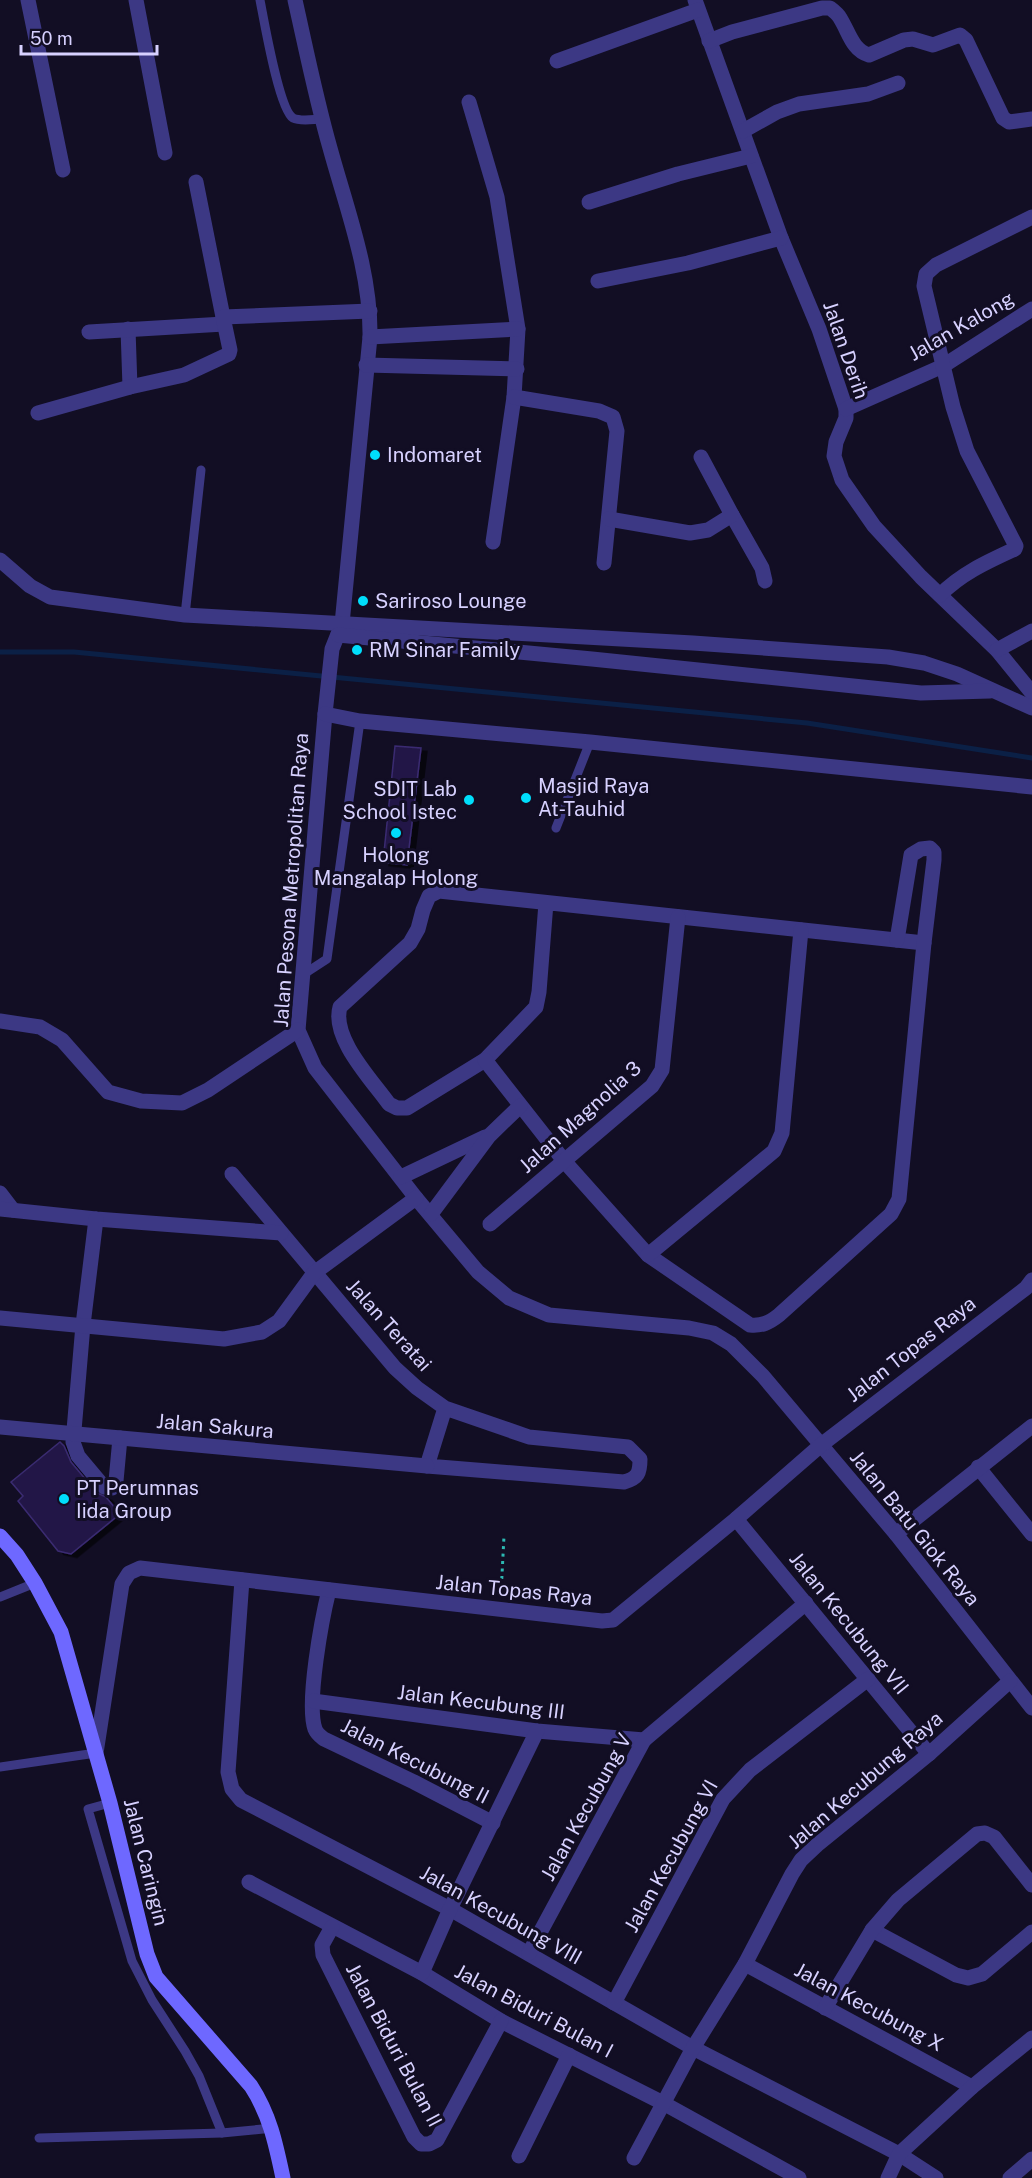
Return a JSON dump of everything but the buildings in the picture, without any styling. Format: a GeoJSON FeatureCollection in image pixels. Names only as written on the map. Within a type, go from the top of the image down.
{"type":"FeatureCollection","features":[{"type":"Feature","properties":{"kind":"main road","name":"Jalan Caringin"},"geometry":{"type":"LineString","coordinates":[[0,1536],[17,1555],[35,1583],[61,1632],[110,1803],[147,1954],[156,1977],[252,2086],[263,2103],[273,2128],[283,2178]]}},
{"type":"Feature","properties":{"kind":"street"},"geometry":{"type":"LineString","coordinates":[[28,0],[63,170]]}},
{"type":"Feature","properties":{"kind":"street"},"geometry":{"type":"LineString","coordinates":[[136,0],[165,153]]}},
{"type":"Feature","properties":{"kind":"street","name":"Jalan Pesona Metropolitan Raya"},"geometry":{"type":"LineString","coordinates":[[295,0],[322,118],[365,273],[370,311],[370,337],[337,636],[326,707],[298,1030],[315,1068],[417,1198],[478,1272],[509,1298],[549,1315],[690,1328],[712,1333],[731,1344]]}},
{"type":"Feature","properties":{"kind":"street"},"geometry":{"type":"LineString","coordinates":[[557,61],[696,5]]}},
{"type":"Feature","properties":{"kind":"street","name":"Jalan Derih"},"geometry":{"type":"LineString","coordinates":[[696,5],[781,238],[819,329],[846,409],[846,418],[836,442],[834,456],[842,480],[874,526],[921,577],[997,650],[1032,693]]}},
{"type":"Feature","properties":{"kind":"street"},"geometry":{"type":"LineString","coordinates":[[709,41],[732,32],[822,8],[830,8],[840,17],[852,41],[861,53],[868,56],[904,40],[913,39],[933,45],[960,35],[966,40],[1003,118],[1009,122],[1032,119]]}},
{"type":"Feature","properties":{"kind":"street"},"geometry":{"type":"LineString","coordinates":[[743,131],[777,112],[799,104],[868,94],[898,84]]}},
{"type":"Feature","properties":{"kind":"street"},"geometry":{"type":"LineString","coordinates":[[469,102],[497,197],[518,329],[514,397],[493,542]]}},
{"type":"Feature","properties":{"kind":"street"},"geometry":{"type":"LineString","coordinates":[[589,202],[678,174],[751,156]]}},
{"type":"Feature","properties":{"kind":"street"},"geometry":{"type":"LineString","coordinates":[[38,413],[130,387],[184,375],[229,354],[196,182]]}},
{"type":"Feature","properties":{"kind":"street"},"geometry":{"type":"LineString","coordinates":[[940,595],[954,581],[1015,549],[1016,546],[967,451],[952,407],[924,286],[926,274],[936,265],[1032,217]]}},
{"type":"Feature","properties":{"kind":"street"},"geometry":{"type":"LineString","coordinates":[[598,281],[688,263],[781,238]]}},
{"type":"Feature","properties":{"kind":"street","name":"Jalan Kalong"},"geometry":{"type":"LineString","coordinates":[[846,409],[943,366],[1032,309]]}},
{"type":"Feature","properties":{"kind":"street"},"geometry":{"type":"LineString","coordinates":[[89,332],[370,311]]}},
{"type":"Feature","properties":{"kind":"street"},"geometry":{"type":"LineString","coordinates":[[128,329],[130,387]]}},
{"type":"Feature","properties":{"kind":"street"},"geometry":{"type":"LineString","coordinates":[[370,337],[518,329]]}},
{"type":"Feature","properties":{"kind":"street"},"geometry":{"type":"LineString","coordinates":[[366,365],[517,369]]}},
{"type":"Feature","properties":{"kind":"street"},"geometry":{"type":"LineString","coordinates":[[514,397],[598,411],[613,417],[617,431],[604,563]]}},
{"type":"Feature","properties":{"kind":"street"},"geometry":{"type":"LineString","coordinates":[[701,457],[762,568],[765,580]]}},
{"type":"Feature","properties":{"kind":"street"},"geometry":{"type":"LineString","coordinates":[[609,519],[690,533],[708,530],[732,515]]}},
{"type":"Feature","properties":{"kind":"street"},"geometry":{"type":"LineString","coordinates":[[0,560],[30,586],[50,597],[337,636],[592,659],[921,693],[993,690]]}},
{"type":"Feature","properties":{"kind":"street"},"geometry":{"type":"LineString","coordinates":[[997,650],[1032,631]]}},
{"type":"Feature","properties":{"kind":"street"},"geometry":{"type":"LineString","coordinates":[[337,636],[693,643],[888,657],[935,666],[1032,708]]}},
{"type":"Feature","properties":{"kind":"street"},"geometry":{"type":"LineString","coordinates":[[326,707],[360,721],[590,742],[1032,788]]}},
{"type":"Feature","properties":{"kind":"street"},"geometry":{"type":"LineString","coordinates":[[485,1060],[565,1162],[648,1256],[750,1325],[759,1326],[769,1323],[779,1315],[891,1214],[899,1199],[934,860],[934,852],[930,848],[921,849],[911,855],[897,940]]}},
{"type":"Feature","properties":{"kind":"street"},"geometry":{"type":"LineString","coordinates":[[546,903],[536,1007],[485,1060],[408,1108],[397,1108],[389,1104],[350,1050],[338,1016],[340,1007],[410,943],[418,929],[429,896],[439,891],[924,943]]}},
{"type":"Feature","properties":{"kind":"street","name":"Jalan Magnolia 3"},"geometry":{"type":"LineString","coordinates":[[490,1224],[652,1086],[662,1070],[678,917]]}},
{"type":"Feature","properties":{"kind":"street"},"geometry":{"type":"LineString","coordinates":[[648,1256],[774,1151],[782,1133],[801,930]]}},
{"type":"Feature","properties":{"kind":"street"},"geometry":{"type":"LineString","coordinates":[[0,1021],[40,1028],[62,1040],[108,1092],[141,1101],[182,1103],[208,1090],[298,1030]]}},
{"type":"Feature","properties":{"kind":"street"},"geometry":{"type":"LineString","coordinates":[[431,1214],[489,1136],[520,1106]]}},
{"type":"Feature","properties":{"kind":"street"},"geometry":{"type":"LineString","coordinates":[[401,1177],[489,1136]]}},
{"type":"Feature","properties":{"kind":"street","name":"Jalan Teratai"},"geometry":{"type":"LineString","coordinates":[[232,1174],[395,1368],[417,1388],[446,1408],[529,1437],[628,1447],[640,1459]]}},
{"type":"Feature","properties":{"kind":"street"},"geometry":{"type":"LineString","coordinates":[[0,1193],[7,1209],[96,1219],[281,1233]]}},
{"type":"Feature","properties":{"kind":"street"},"geometry":{"type":"LineString","coordinates":[[0,1318],[224,1339],[262,1332],[279,1321],[314,1273],[417,1198]]}},
{"type":"Feature","properties":{"kind":"street"},"geometry":{"type":"LineString","coordinates":[[96,1219],[83,1325],[73,1442],[78,1456],[104,1487],[112,1488],[116,1481],[120,1438]]}},
{"type":"Feature","properties":{"kind":"street","name":"Jalan Topas Raya"},"geometry":{"type":"LineString","coordinates":[[96,1753],[122,1584],[129,1573],[140,1568],[500,1610],[602,1621],[613,1620],[736,1519],[821,1445],[1026,1288],[1032,1281]]}},
{"type":"Feature","properties":{"kind":"street","name":"Jalan Batu Giok Raya"},"geometry":{"type":"LineString","coordinates":[[731,1344],[763,1376],[896,1534],[1032,1708]]}},
{"type":"Feature","properties":{"kind":"street"},"geometry":{"type":"LineString","coordinates":[[427,1466],[446,1408]]}},
{"type":"Feature","properties":{"kind":"street"},"geometry":{"type":"LineString","coordinates":[[896,1534],[1032,1425]]}},
{"type":"Feature","properties":{"kind":"street","name":"Jalan Sakura"},"geometry":{"type":"LineString","coordinates":[[0,1426],[74,1435],[624,1482],[634,1479],[640,1471],[640,1459]]}},
{"type":"Feature","properties":{"kind":"street"},"geometry":{"type":"LineString","coordinates":[[978,1467],[1032,1534]]}},
{"type":"Feature","properties":{"kind":"street","name":"Jalan Kecubung VII"},"geometry":{"type":"LineString","coordinates":[[736,1519],[929,1754]]}},
{"type":"Feature","properties":{"kind":"street","name":"Jalan Kecubung VIII"},"geometry":{"type":"LineString","coordinates":[[242,1580],[228,1772],[231,1789],[241,1800],[450,1909],[693,2048],[899,2154],[936,2178]]}},
{"type":"Feature","properties":{"kind":"street"},"geometry":{"type":"LineString","coordinates":[[313,1701],[313,1686],[329,1590]]}},
{"type":"Feature","properties":{"kind":"street","name":"Jalan Kecubung V"},"geometry":{"type":"LineString","coordinates":[[529,1953],[644,1740],[806,1603]]}},
{"type":"Feature","properties":{"kind":"street","name":"Jalan Kecubung VI"},"geometry":{"type":"LineString","coordinates":[[614,2003],[723,1799],[750,1770],[868,1679]]}},
{"type":"Feature","properties":{"kind":"street","name":"Jalan Kecubung Raya"},"geometry":{"type":"LineString","coordinates":[[634,2158],[693,2048],[745,1964],[801,1860],[929,1754],[1010,1682]]}},
{"type":"Feature","properties":{"kind":"street","name":"Jalan Kecubung III"},"geometry":{"type":"LineString","coordinates":[[313,1701],[537,1731],[644,1740]]}},
{"type":"Feature","properties":{"kind":"street","name":"Jalan Kecubung II"},"geometry":{"type":"LineString","coordinates":[[313,1701],[315,1729],[320,1736],[493,1823]]}},
{"type":"Feature","properties":{"kind":"street"},"geometry":{"type":"LineString","coordinates":[[422,1973],[450,1909],[537,1731]]}},
{"type":"Feature","properties":{"kind":"street"},"geometry":{"type":"LineString","coordinates":[[825,2008],[872,1930],[898,1900],[977,1834],[986,1833],[994,1837],[1032,1885]]}},
{"type":"Feature","properties":{"kind":"street","name":"Jalan Biduri Bulan I"},"geometry":{"type":"LineString","coordinates":[[249,1882],[332,1928],[422,1973],[501,2021],[663,2103],[799,2178]]}},
{"type":"Feature","properties":{"kind":"street","name":"Jalan Biduri Bulan II"},"geometry":{"type":"LineString","coordinates":[[332,1928],[322,1945],[323,1956],[414,2137],[421,2144],[429,2144],[437,2140],[501,2021]]}},
{"type":"Feature","properties":{"kind":"street"},"geometry":{"type":"LineString","coordinates":[[872,1930],[956,1975],[968,1978],[982,1974],[1032,1932]]}},
{"type":"Feature","properties":{"kind":"street","name":"Jalan Kecubung X"},"geometry":{"type":"LineString","coordinates":[[745,1964],[972,2087]]}},
{"type":"Feature","properties":{"kind":"street"},"geometry":{"type":"LineString","coordinates":[[888,2178],[899,2154],[972,2087],[1032,2038]]}},
{"type":"Feature","properties":{"kind":"street"},"geometry":{"type":"LineString","coordinates":[[519,2156],[569,2055]]}},
{"type":"Feature","properties":{"kind":"street"},"geometry":{"type":"LineString","coordinates":[[1010,2178],[1032,2159]]}},
{"type":"Feature","properties":{"kind":"lane"},"geometry":{"type":"LineString","coordinates":[[260,0],[276,77],[286,108],[292,117],[299,120],[322,118]]}},
{"type":"Feature","properties":{"kind":"lane"},"geometry":{"type":"LineString","coordinates":[[185,615],[201,470]]}},
{"type":"Feature","properties":{"kind":"lane"},"geometry":{"type":"LineString","coordinates":[[304,974],[327,959],[360,721]]}},
{"type":"Feature","properties":{"kind":"lane"},"geometry":{"type":"LineString","coordinates":[[556,828],[590,742]]}},
{"type":"Feature","properties":{"kind":"lane"},"geometry":{"type":"LineString","coordinates":[[0,1597],[35,1583]]}},
{"type":"Feature","properties":{"kind":"lane"},"geometry":{"type":"LineString","coordinates":[[0,1767],[96,1753]]}},
{"type":"Feature","properties":{"kind":"lane"},"geometry":{"type":"LineString","coordinates":[[110,1803],[88,1809],[132,1961],[152,2000],[199,2076],[222,2133]]}},
{"type":"Feature","properties":{"kind":"lane"},"geometry":{"type":"LineString","coordinates":[[39,2138],[222,2133],[273,2128]]}},
{"type":"Feature","properties":{"kind":"path"},"geometry":{"type":"LineString","coordinates":[[500,1610],[504,1536]]}},
{"type":"Feature","properties":{"kind":"waterway"},"geometry":{"type":"LineString","coordinates":[[0,652],[74,652],[807,723],[1032,758]]}},
{"type":"Feature","properties":{"kind":"place","name":"Indomaret"},"geometry":{"type":"Point","coordinates":[375,455]}},
{"type":"Feature","properties":{"kind":"place","name":"Sariroso Lounge"},"geometry":{"type":"Point","coordinates":[363,601]}},
{"type":"Feature","properties":{"kind":"place","name":"RM Sinar Family"},"geometry":{"type":"Point","coordinates":[357,650]}},
{"type":"Feature","properties":{"kind":"place","name":"Masjid Raya At-Tauhid"},"geometry":{"type":"Point","coordinates":[526,798]}},
{"type":"Feature","properties":{"kind":"place","name":"SDIT Lab School Istec"},"geometry":{"type":"Point","coordinates":[469,800]}},
{"type":"Feature","properties":{"kind":"place","name":"Holong Mangalap Holong"},"geometry":{"type":"Point","coordinates":[396,833]}},
{"type":"Feature","properties":{"kind":"place","name":"PT Perumnas Iida Group"},"geometry":{"type":"Point","coordinates":[64,1499]}}]}
